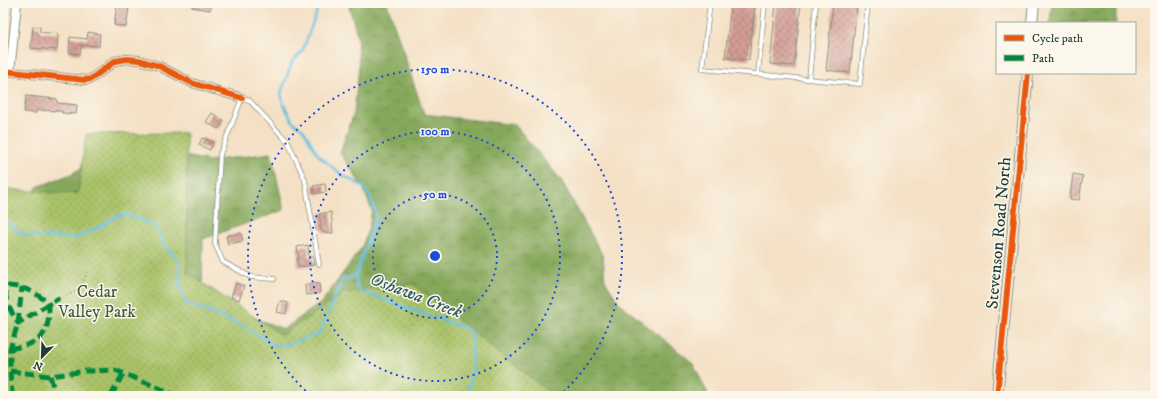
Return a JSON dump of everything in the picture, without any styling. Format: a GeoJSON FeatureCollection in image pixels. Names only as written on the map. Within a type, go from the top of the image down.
{"type":"FeatureCollection","features":[{"type":"Feature","properties":{"kind":"street"},"geometry":{"type":"LineString","coordinates":[[16,3],[7,71],[85,80],[91,79],[115,61],[127,59],[139,60],[159,66],[192,83],[242,98]]}},
{"type":"Feature","properties":{"kind":"street"},"geometry":{"type":"LineString","coordinates":[[1032,22],[1034,3]]}},
{"type":"Feature","properties":{"kind":"street","name":"Stevenson Road North"},"geometry":{"type":"LineString","coordinates":[[997,396],[1028,74]]}},
{"type":"Feature","properties":{"kind":"lane"},"geometry":{"type":"LineString","coordinates":[[710,3],[702,69],[860,84],[868,3]]}},
{"type":"Feature","properties":{"kind":"lane"},"geometry":{"type":"LineString","coordinates":[[758,74],[765,3]]}},
{"type":"Feature","properties":{"kind":"lane"},"geometry":{"type":"LineString","coordinates":[[809,79],[816,3]]}},
{"type":"Feature","properties":{"kind":"lane"},"geometry":{"type":"LineString","coordinates":[[274,279],[251,277],[223,262],[215,244],[220,154],[242,98],[249,100],[288,142],[305,180],[319,264]]}},
{"type":"Feature","properties":{"kind":"path"},"geometry":{"type":"LineString","coordinates":[[59,298],[78,290],[82,286],[87,272]]}},
{"type":"Feature","properties":{"kind":"green space"},"geometry":{"type":"Polygon","coordinates":[[[348,3],[387,3],[424,114],[515,125],[561,180],[603,256],[605,281],[619,303],[693,363],[709,396],[185,396],[10,233],[37,187],[69,175],[98,158],[136,146],[209,161],[271,153],[284,210],[203,239],[202,299],[284,329],[322,302],[362,247],[369,227],[372,210],[363,188],[340,152],[354,113],[359,66],[357,34],[348,3]]]}},
{"type":"Feature","properties":{"kind":"green space"},"geometry":{"type":"Polygon","coordinates":[[[1052,3],[1134,3],[1116,5],[1116,22],[1050,22],[1052,3]]]}},
{"type":"Feature","properties":{"kind":"green space","name":"Cedar Valley Park"},"geometry":{"type":"Polygon","coordinates":[[[186,133],[187,273],[282,335],[344,293],[413,284],[554,396],[3,396],[3,189],[78,194],[86,134],[186,133]]]}},
{"type":"Feature","properties":{"kind":"building"},"geometry":{"type":"Polygon","coordinates":[[[192,3],[211,3],[210,10],[192,7],[192,3]]]}},
{"type":"Feature","properties":{"kind":"building"},"geometry":{"type":"Polygon","coordinates":[[[731,3],[755,3],[749,60],[725,58],[731,3]]]}},
{"type":"Feature","properties":{"kind":"building"},"geometry":{"type":"Polygon","coordinates":[[[776,3],[801,3],[794,66],[770,64],[776,3]]]}},
{"type":"Feature","properties":{"kind":"building"},"geometry":{"type":"Polygon","coordinates":[[[833,3],[857,3],[850,73],[826,70],[833,3]]]}},
{"type":"Feature","properties":{"kind":"building"},"geometry":{"type":"Polygon","coordinates":[[[117,5],[129,7],[126,27],[114,25],[117,5]]]}},
{"type":"Feature","properties":{"kind":"building"},"geometry":{"type":"Polygon","coordinates":[[[33,26],[40,27],[40,32],[58,34],[57,50],[31,48],[33,26]]]}},
{"type":"Feature","properties":{"kind":"building"},"geometry":{"type":"Polygon","coordinates":[[[88,32],[100,34],[99,46],[81,45],[80,54],[69,53],[70,37],[87,39],[88,32]]]}},
{"type":"Feature","properties":{"kind":"building"},"geometry":{"type":"Polygon","coordinates":[[[26,96],[57,99],[57,103],[77,105],[76,114],[62,113],[62,111],[37,110],[36,113],[24,112],[26,96]]]}},
{"type":"Feature","properties":{"kind":"building"},"geometry":{"type":"Polygon","coordinates":[[[212,113],[224,120],[218,129],[206,122],[212,113]]]}},
{"type":"Feature","properties":{"kind":"building"},"geometry":{"type":"Polygon","coordinates":[[[202,138],[213,142],[210,150],[199,145],[202,138]]]}},
{"type":"Feature","properties":{"kind":"building"},"geometry":{"type":"Polygon","coordinates":[[[1073,174],[1083,176],[1079,200],[1070,199],[1073,174]]]}},
{"type":"Feature","properties":{"kind":"building"},"geometry":{"type":"Polygon","coordinates":[[[325,184],[326,192],[314,194],[313,186],[325,184]]]}},
{"type":"Feature","properties":{"kind":"building"},"geometry":{"type":"Polygon","coordinates":[[[331,212],[333,233],[324,233],[319,226],[321,226],[319,214],[331,212]]]}},
{"type":"Feature","properties":{"kind":"building"},"geometry":{"type":"Polygon","coordinates":[[[241,233],[243,241],[228,244],[226,236],[241,233]]]}},
{"type":"Feature","properties":{"kind":"building"},"geometry":{"type":"Polygon","coordinates":[[[308,245],[309,257],[313,257],[314,265],[298,267],[297,258],[299,258],[297,247],[308,245]]]}},
{"type":"Feature","properties":{"kind":"building"},"geometry":{"type":"Polygon","coordinates":[[[236,283],[244,286],[239,300],[231,297],[236,283]]]}},
{"type":"Feature","properties":{"kind":"building"},"geometry":{"type":"Polygon","coordinates":[[[319,283],[320,293],[306,295],[305,285],[319,283]]]}},
{"type":"Feature","properties":{"kind":"building"},"geometry":{"type":"Polygon","coordinates":[[[280,301],[288,303],[286,314],[277,312],[280,301]]]}},
{"type":"Feature","properties":{"kind":"waterway","name":"Oshawa Creek"},"geometry":{"type":"LineString","coordinates":[[320,3],[302,52],[292,62],[281,93],[283,103],[293,122],[303,129],[318,155],[342,175],[361,185],[370,196],[376,213],[356,275],[357,287],[362,292],[462,327],[472,333],[472,373],[467,396]]}},
{"type":"Feature","properties":{"kind":"waterway"},"geometry":{"type":"LineString","coordinates":[[3,217],[17,231],[25,235],[46,237],[76,238],[105,224],[113,218],[125,214],[156,226],[164,246],[175,256],[181,268],[178,280],[186,303],[239,324],[275,345],[287,345],[320,333],[342,280],[356,275]]}},
{"type":"Feature","properties":{"kind":"marked path"},"geometry":{"type":"LineString","coordinates":[[10,349],[31,343],[43,335],[47,326],[49,315],[49,309],[49,304],[31,291],[9,286],[6,300],[18,323],[59,298]]}},
{"type":"Feature","properties":{"kind":"marked path"},"geometry":{"type":"LineString","coordinates":[[10,396],[12,393],[10,349],[18,323],[22,287]]}},
{"type":"Feature","properties":{"kind":"marked path"},"geometry":{"type":"LineString","coordinates":[[10,371],[50,376],[86,371],[115,370],[171,393],[173,396]]}},
{"type":"Feature","properties":{"kind":"marked path"},"geometry":{"type":"LineString","coordinates":[[111,396],[123,374]]}},
{"type":"Feature","properties":{"kind":"marked path"},"geometry":{"type":"LineString","coordinates":[[50,376],[56,396]]}},
{"type":"Feature","properties":{"kind":"cycle path"},"geometry":{"type":"LineString","coordinates":[[3,71],[85,80],[91,79],[115,61],[127,59],[139,60],[159,66],[192,83],[242,98]]}},
{"type":"Feature","properties":{"kind":"cycle path"},"geometry":{"type":"LineString","coordinates":[[997,396],[1028,74]]}}]}
